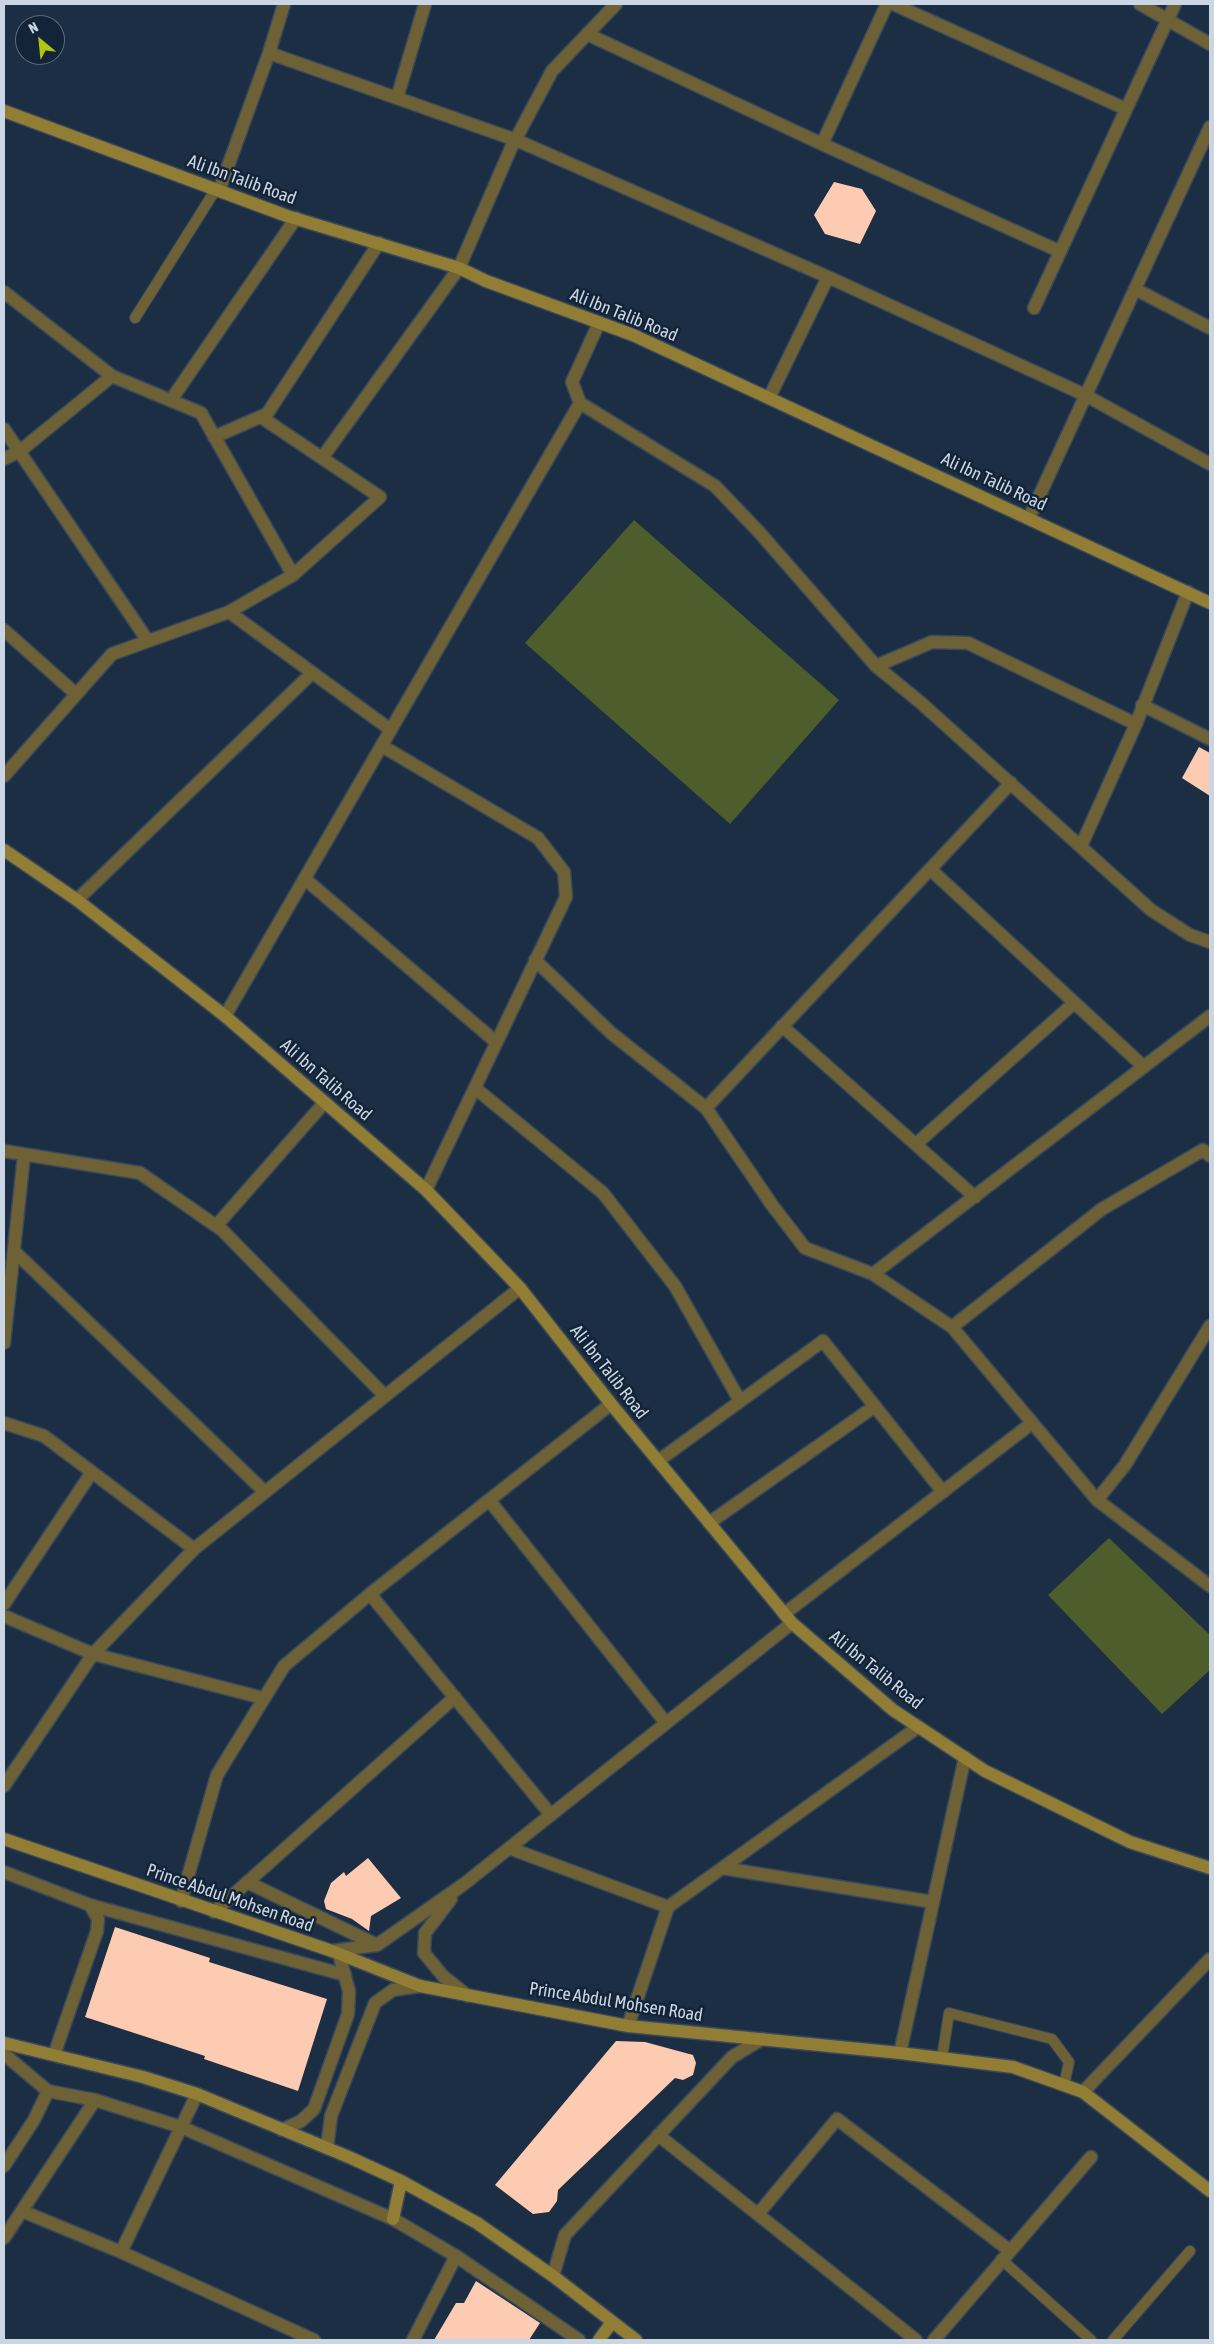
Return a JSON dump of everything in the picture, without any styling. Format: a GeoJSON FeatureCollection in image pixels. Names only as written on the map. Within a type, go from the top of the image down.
{"type":"FeatureCollection","features":[{"type":"Feature","properties":{"kind":"main road","name":"Ali Ibn Talib Road"},"geometry":{"type":"LineString","coordinates":[[4,111],[296,218],[459,268],[486,281],[633,336],[1210,603]]}},
{"type":"Feature","properties":{"kind":"main road","name":"Ali Ibn Talib Road"},"geometry":{"type":"LineString","coordinates":[[4,850],[77,900],[225,1016],[426,1190],[520,1288],[658,1462],[788,1618],[893,1710],[986,1771],[1130,1842],[1210,1868]]}},
{"type":"Feature","properties":{"kind":"main road","name":"Prince Abdul Mohsen Road"},"geometry":{"type":"LineString","coordinates":[[4,1839],[336,1953],[420,1986],[628,2026],[900,2053],[1013,2067],[1083,2092],[1210,2191]]}},
{"type":"Feature","properties":{"kind":"main road"},"geometry":{"type":"LineString","coordinates":[[4,2043],[143,2077],[197,2094],[327,2148],[400,2181],[477,2223],[553,2276],[636,2340]]}},
{"type":"Feature","properties":{"kind":"main road"},"geometry":{"type":"LineString","coordinates":[[393,2219],[400,2181]]}},
{"type":"Feature","properties":{"kind":"main road"},"geometry":{"type":"LineString","coordinates":[[599,2340],[612,2322]]}},
{"type":"Feature","properties":{"kind":"street"},"geometry":{"type":"LineString","coordinates":[[217,190],[269,53],[284,4]]}},
{"type":"Feature","properties":{"kind":"street"},"geometry":{"type":"LineString","coordinates":[[397,98],[425,4]]}},
{"type":"Feature","properties":{"kind":"street"},"geometry":{"type":"LineString","coordinates":[[322,458],[459,268],[516,140],[552,71],[616,4]]}},
{"type":"Feature","properties":{"kind":"street"},"geometry":{"type":"LineString","coordinates":[[822,144],[886,4]]}},
{"type":"Feature","properties":{"kind":"street"},"geometry":{"type":"LineString","coordinates":[[893,4],[1126,109]]}},
{"type":"Feature","properties":{"kind":"street"},"geometry":{"type":"LineString","coordinates":[[1140,4],[1168,22],[1210,44]]}},
{"type":"Feature","properties":{"kind":"street"},"geometry":{"type":"LineString","coordinates":[[1034,308],[1175,4]]}},
{"type":"Feature","properties":{"kind":"street"},"geometry":{"type":"LineString","coordinates":[[587,34],[822,144],[1059,251]]}},
{"type":"Feature","properties":{"kind":"street"},"geometry":{"type":"LineString","coordinates":[[269,53],[516,140],[828,278],[1085,395],[1210,464]]}},
{"type":"Feature","properties":{"kind":"street"},"geometry":{"type":"LineString","coordinates":[[1029,518],[1210,127]]}},
{"type":"Feature","properties":{"kind":"street"},"geometry":{"type":"LineString","coordinates":[[171,400],[296,218]]}},
{"type":"Feature","properties":{"kind":"street"},"geometry":{"type":"LineString","coordinates":[[214,437],[267,414],[379,243]]}},
{"type":"Feature","properties":{"kind":"street"},"geometry":{"type":"LineString","coordinates":[[769,398],[828,278]]}},
{"type":"Feature","properties":{"kind":"street"},"geometry":{"type":"LineString","coordinates":[[1135,289],[1210,328]]}},
{"type":"Feature","properties":{"kind":"street"},"geometry":{"type":"LineString","coordinates":[[4,292],[112,376],[201,413],[293,575]]}},
{"type":"Feature","properties":{"kind":"street"},"geometry":{"type":"LineString","coordinates":[[598,322],[572,382],[580,403],[715,486],[760,532],[876,666],[1151,910],[1190,935],[1210,942]]}},
{"type":"Feature","properties":{"kind":"street"},"geometry":{"type":"LineString","coordinates":[[4,459],[20,451],[112,376]]}},
{"type":"Feature","properties":{"kind":"street"},"geometry":{"type":"LineString","coordinates":[[225,1016],[580,403]]}},
{"type":"Feature","properties":{"kind":"street"},"geometry":{"type":"LineString","coordinates":[[4,776],[112,654],[229,612],[293,575],[380,497],[261,417]]}},
{"type":"Feature","properties":{"kind":"street"},"geometry":{"type":"LineString","coordinates":[[4,429],[148,641]]}},
{"type":"Feature","properties":{"kind":"street"},"geometry":{"type":"LineString","coordinates":[[1081,846],[1136,724],[1188,592]]}},
{"type":"Feature","properties":{"kind":"street"},"geometry":{"type":"LineString","coordinates":[[229,612],[391,730]]}},
{"type":"Feature","properties":{"kind":"street"},"geometry":{"type":"LineString","coordinates":[[4,630],[76,694]]}},
{"type":"Feature","properties":{"kind":"street"},"geometry":{"type":"LineString","coordinates":[[876,666],[932,642],[968,643],[1136,724]]}},
{"type":"Feature","properties":{"kind":"street"},"geometry":{"type":"LineString","coordinates":[[77,900],[312,673]]}},
{"type":"Feature","properties":{"kind":"street"},"geometry":{"type":"LineString","coordinates":[[1142,705],[1210,738]]}},
{"type":"Feature","properties":{"kind":"street"},"geometry":{"type":"LineString","coordinates":[[382,746],[538,838],[564,872],[566,897],[426,1190]]}},
{"type":"Feature","properties":{"kind":"street"},"geometry":{"type":"LineString","coordinates":[[706,1108],[1010,783]]}},
{"type":"Feature","properties":{"kind":"street"},"geometry":{"type":"LineString","coordinates":[[930,868],[1144,1067]]}},
{"type":"Feature","properties":{"kind":"street"},"geometry":{"type":"LineString","coordinates":[[305,879],[496,1042]]}},
{"type":"Feature","properties":{"kind":"street"},"geometry":{"type":"LineString","coordinates":[[536,960],[611,1033],[706,1108],[772,1205],[805,1248],[873,1274],[952,1327],[1097,1500],[1210,1586]]}},
{"type":"Feature","properties":{"kind":"street"},"geometry":{"type":"LineString","coordinates":[[916,1144],[1074,1003]]}},
{"type":"Feature","properties":{"kind":"street"},"geometry":{"type":"LineString","coordinates":[[873,1274],[1210,1016]]}},
{"type":"Feature","properties":{"kind":"street"},"geometry":{"type":"LineString","coordinates":[[782,1026],[974,1197]]}},
{"type":"Feature","properties":{"kind":"street"},"geometry":{"type":"LineString","coordinates":[[475,1088],[603,1193],[675,1286],[740,1401]]}},
{"type":"Feature","properties":{"kind":"street"},"geometry":{"type":"LineString","coordinates":[[216,1226],[325,1102]]}},
{"type":"Feature","properties":{"kind":"street"},"geometry":{"type":"LineString","coordinates":[[952,1327],[1102,1209],[1203,1150],[1210,1156]]}},
{"type":"Feature","properties":{"kind":"street"},"geometry":{"type":"LineString","coordinates":[[4,1151],[140,1173],[216,1226],[386,1396]]}},
{"type":"Feature","properties":{"kind":"street"},"geometry":{"type":"LineString","coordinates":[[4,1343],[24,1155]]}},
{"type":"Feature","properties":{"kind":"street"},"geometry":{"type":"LineString","coordinates":[[14,1252],[265,1492]]}},
{"type":"Feature","properties":{"kind":"street"},"geometry":{"type":"LineString","coordinates":[[4,1786],[93,1654],[194,1549],[520,1288]]}},
{"type":"Feature","properties":{"kind":"street"},"geometry":{"type":"LineString","coordinates":[[1097,1500],[1125,1465],[1210,1326]]}},
{"type":"Feature","properties":{"kind":"street"},"geometry":{"type":"LineString","coordinates":[[658,1462],[823,1341],[943,1492]]}},
{"type":"Feature","properties":{"kind":"street"},"geometry":{"type":"LineString","coordinates":[[181,1901],[217,1775],[284,1666],[370,1594],[611,1404]]}},
{"type":"Feature","properties":{"kind":"street"},"geometry":{"type":"LineString","coordinates":[[709,1523],[875,1406]]}},
{"type":"Feature","properties":{"kind":"street"},"geometry":{"type":"LineString","coordinates":[[4,1423],[44,1436],[194,1549]]}},
{"type":"Feature","properties":{"kind":"street"},"geometry":{"type":"LineString","coordinates":[[282,2130],[301,2121],[314,2109],[348,2014],[349,1991],[336,1953],[377,1945],[464,1884],[666,1723],[788,1618],[943,1492],[1032,1423]]}},
{"type":"Feature","properties":{"kind":"street"},"geometry":{"type":"LineString","coordinates":[[4,1604],[92,1472]]}},
{"type":"Feature","properties":{"kind":"street"},"geometry":{"type":"LineString","coordinates":[[489,1500],[666,1723]]}},
{"type":"Feature","properties":{"kind":"street"},"geometry":{"type":"LineString","coordinates":[[370,1594],[551,1815]]}},
{"type":"Feature","properties":{"kind":"street"},"geometry":{"type":"LineString","coordinates":[[4,1616],[93,1654],[263,1698]]}},
{"type":"Feature","properties":{"kind":"street"},"geometry":{"type":"LineString","coordinates":[[214,1912],[455,1697]]}},
{"type":"Feature","properties":{"kind":"street"},"geometry":{"type":"LineString","coordinates":[[628,2026],[668,1907],[918,1727]]}},
{"type":"Feature","properties":{"kind":"street"},"geometry":{"type":"LineString","coordinates":[[900,2053],[965,1757]]}},
{"type":"Feature","properties":{"kind":"street"},"geometry":{"type":"LineString","coordinates":[[509,1848],[668,1907]]}},
{"type":"Feature","properties":{"kind":"street"},"geometry":{"type":"LineString","coordinates":[[722,1868],[933,1902]]}},
{"type":"Feature","properties":{"kind":"street"},"geometry":{"type":"LineString","coordinates":[[4,1872],[90,1905],[345,1975]]}},
{"type":"Feature","properties":{"kind":"street"},"geometry":{"type":"LineString","coordinates":[[247,1882],[377,1945]]}},
{"type":"Feature","properties":{"kind":"street"},"geometry":{"type":"LineString","coordinates":[[464,1884],[440,1910],[425,1933],[424,1953],[443,1976],[468,1996]]}},
{"type":"Feature","properties":{"kind":"street"},"geometry":{"type":"LineString","coordinates":[[54,2055],[97,1931],[98,1918],[90,1905]]}},
{"type":"Feature","properties":{"kind":"street"},"geometry":{"type":"LineString","coordinates":[[1083,2092],[1210,1959]]}},
{"type":"Feature","properties":{"kind":"street"},"geometry":{"type":"LineString","coordinates":[[327,2148],[331,2116],[375,2003],[393,1990],[420,1986]]}},
{"type":"Feature","properties":{"kind":"street"},"geometry":{"type":"LineString","coordinates":[[553,2276],[565,2235],[732,2056],[762,2040]]}},
{"type":"Feature","properties":{"kind":"street"},"geometry":{"type":"LineString","coordinates":[[4,2054],[48,2091],[95,2100],[181,2127],[393,2219],[456,2256],[579,2340]]}},
{"type":"Feature","properties":{"kind":"street"},"geometry":{"type":"LineString","coordinates":[[4,2166],[34,2120],[48,2091]]}},
{"type":"Feature","properties":{"kind":"street"},"geometry":{"type":"LineString","coordinates":[[121,2252],[197,2094]]}},
{"type":"Feature","properties":{"kind":"street"},"geometry":{"type":"LineString","coordinates":[[4,2238],[95,2100]]}},
{"type":"Feature","properties":{"kind":"street"},"geometry":{"type":"LineString","coordinates":[[758,2214],[837,2119],[1005,2255]]}},
{"type":"Feature","properties":{"kind":"street"},"geometry":{"type":"LineString","coordinates":[[658,2135],[916,2340]]}},
{"type":"Feature","properties":{"kind":"street"},"geometry":{"type":"LineString","coordinates":[[934,2340],[1091,2157]]}},
{"type":"Feature","properties":{"kind":"street"},"geometry":{"type":"LineString","coordinates":[[22,2210],[121,2252],[314,2340]]}},
{"type":"Feature","properties":{"kind":"street"},"geometry":{"type":"LineString","coordinates":[[413,2340],[456,2256]]}},
{"type":"Feature","properties":{"kind":"lane"},"geometry":{"type":"LineString","coordinates":[[135,318],[217,190]]}},
{"type":"Feature","properties":{"kind":"lane"},"geometry":{"type":"LineString","coordinates":[[942,2058],[949,2013],[1052,2039],[1069,2062],[1064,2085]]}},
{"type":"Feature","properties":{"kind":"lane"},"geometry":{"type":"LineString","coordinates":[[1113,2340],[1190,2251]]}},
{"type":"Feature","properties":{"kind":"lane"},"geometry":{"type":"LineString","coordinates":[[1005,2255],[1091,2340]]}},
{"type":"Feature","properties":{"kind":"green space"},"geometry":{"type":"Polygon","coordinates":[[[634,520],[839,700],[730,824],[525,643],[634,520]]]}},
{"type":"Feature","properties":{"kind":"green space"},"geometry":{"type":"Polygon","coordinates":[[[1109,1538],[1210,1635],[1210,1670],[1162,1714],[1048,1595],[1109,1538]]]}},
{"type":"Feature","properties":{"kind":"building"},"geometry":{"type":"Polygon","coordinates":[[[834,182],[862,189],[876,211],[860,244],[825,234],[814,215],[834,182]]]}},
{"type":"Feature","properties":{"kind":"building"},"geometry":{"type":"Polygon","coordinates":[[[1199,747],[1210,753],[1210,796],[1182,778],[1199,747]]]}},
{"type":"Feature","properties":{"kind":"building"},"geometry":{"type":"Polygon","coordinates":[[[368,1858],[401,1898],[371,1916],[369,1931],[352,1919],[326,1909],[324,1901],[331,1883],[344,1872],[346,1876],[368,1858]]]}},
{"type":"Feature","properties":{"kind":"building"},"geometry":{"type":"Polygon","coordinates":[[[115,1927],[210,1958],[209,1962],[327,1999],[298,2091],[204,2059],[205,2056],[85,2017],[115,1927]]]}},
{"type":"Feature","properties":{"kind":"building"},"geometry":{"type":"Polygon","coordinates":[[[616,2041],[645,2042],[693,2055],[696,2063],[693,2075],[683,2080],[675,2078],[558,2190],[557,2201],[549,2212],[533,2214],[495,2185],[616,2041]]]}},
{"type":"Feature","properties":{"kind":"building"},"geometry":{"type":"Polygon","coordinates":[[[476,2281],[540,2323],[529,2340],[434,2340],[456,2303],[464,2303],[476,2281]]]}}]}
